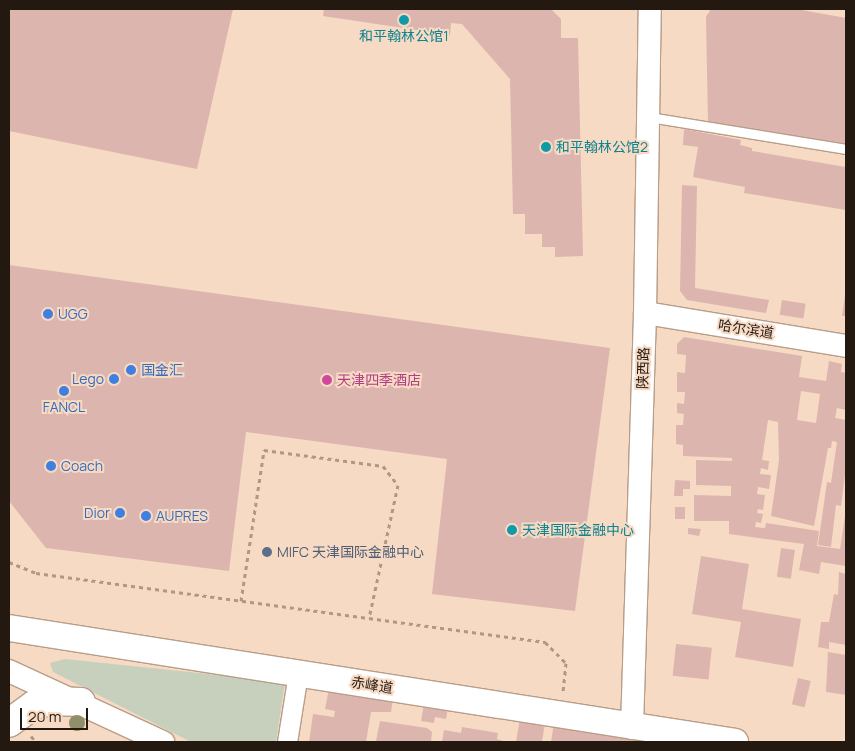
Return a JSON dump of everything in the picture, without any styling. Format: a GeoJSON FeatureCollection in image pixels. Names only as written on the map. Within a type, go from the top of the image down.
{"type":"FeatureCollection","features":[{"type":"Feature","properties":{"kind":"main road","name":"赤峰道"},"geometry":{"type":"LineString","coordinates":[[9,628],[632,728],[735,742]]}},
{"type":"Feature","properties":{"kind":"main road"},"geometry":{"type":"LineString","coordinates":[[9,723],[34,705],[51,700],[81,702]]}},
{"type":"Feature","properties":{"kind":"street","name":"陕西路"},"geometry":{"type":"LineString","coordinates":[[632,728],[645,313],[650,9]]}},
{"type":"Feature","properties":{"kind":"street","name":"哈尔滨道"},"geometry":{"type":"LineString","coordinates":[[645,313],[846,346]]}},
{"type":"Feature","properties":{"kind":"street"},"geometry":{"type":"LineString","coordinates":[[9,671],[81,702],[163,742]]}},
{"type":"Feature","properties":{"kind":"street"},"geometry":{"type":"LineString","coordinates":[[287,742],[298,673]]}},
{"type":"Feature","properties":{"kind":"lane"},"geometry":{"type":"LineString","coordinates":[[648,117],[846,149]]}},
{"type":"Feature","properties":{"kind":"path"},"geometry":{"type":"LineString","coordinates":[[241,601],[264,450],[383,466],[398,485],[369,618]]}},
{"type":"Feature","properties":{"kind":"path"},"geometry":{"type":"LineString","coordinates":[[9,562],[36,573],[546,642],[566,663],[561,716]]}},
{"type":"Feature","properties":{"kind":"green space"},"geometry":{"type":"Polygon","coordinates":[[[65,659],[285,682],[276,742],[191,742],[53,672],[50,663],[65,659]]]}},
{"type":"Feature","properties":{"kind":"building"},"geometry":{"type":"Polygon","coordinates":[[[9,9],[233,9],[197,169],[9,131],[9,9]]]}},
{"type":"Feature","properties":{"kind":"building","name":"和平翰林公馆2"},"geometry":{"type":"Polygon","coordinates":[[[324,9],[551,9],[561,19],[561,38],[578,38],[583,256],[555,257],[555,247],[542,247],[542,234],[525,234],[525,214],[513,214],[510,79],[462,24],[451,23],[450,35],[323,16],[324,9]]]}},
{"type":"Feature","properties":{"kind":"building"},"geometry":{"type":"Polygon","coordinates":[[[711,9],[796,9],[846,18],[846,147],[708,124],[706,17],[711,9]]]}},
{"type":"Feature","properties":{"kind":"building"},"geometry":{"type":"Polygon","coordinates":[[[684,129],[741,140],[740,145],[752,148],[752,151],[846,167],[846,210],[744,193],[745,187],[693,177],[698,147],[683,145],[684,129]]]}},
{"type":"Feature","properties":{"kind":"building"},"geometry":{"type":"Polygon","coordinates":[[[682,185],[697,186],[695,288],[769,300],[766,313],[687,300],[680,291],[682,185]]]}},
{"type":"Feature","properties":{"kind":"building"},"geometry":{"type":"Polygon","coordinates":[[[9,265],[610,348],[575,611],[432,594],[447,459],[246,432],[229,571],[46,548],[9,501],[9,265]]]}},
{"type":"Feature","properties":{"kind":"building"},"geometry":{"type":"Polygon","coordinates":[[[845,295],[846,316],[842,316],[845,295]]]}},
{"type":"Feature","properties":{"kind":"building"},"geometry":{"type":"Polygon","coordinates":[[[782,300],[806,304],[803,319],[780,315],[782,300]]]}},
{"type":"Feature","properties":{"kind":"building"},"geometry":{"type":"Polygon","coordinates":[[[684,337],[802,356],[799,377],[826,381],[829,361],[842,364],[841,372],[846,373],[846,410],[837,408],[835,418],[846,420],[846,467],[841,506],[836,505],[831,547],[818,545],[827,482],[831,483],[837,442],[832,441],[831,448],[828,448],[814,526],[771,516],[779,460],[778,422],[768,420],[762,460],[769,461],[768,470],[761,468],[760,474],[771,475],[769,489],[758,487],[757,494],[765,495],[763,510],[758,509],[757,513],[763,514],[761,523],[756,522],[755,527],[765,528],[766,523],[819,531],[817,546],[840,549],[846,509],[846,566],[821,562],[819,574],[799,570],[804,544],[729,534],[729,521],[694,521],[694,495],[731,496],[731,486],[696,485],[696,460],[732,461],[732,458],[683,456],[683,445],[676,444],[676,425],[683,425],[684,414],[677,413],[677,403],[684,404],[685,392],[677,392],[677,372],[685,373],[686,355],[677,354],[677,344],[684,337]],[[801,391],[797,420],[816,423],[820,394],[801,391]]]}},
{"type":"Feature","properties":{"kind":"building"},"geometry":{"type":"Polygon","coordinates":[[[675,480],[690,481],[690,489],[683,489],[683,496],[674,496],[675,480]]]}},
{"type":"Feature","properties":{"kind":"building"},"geometry":{"type":"Polygon","coordinates":[[[675,507],[685,507],[685,519],[675,519],[675,507]]]}},
{"type":"Feature","properties":{"kind":"building"},"geometry":{"type":"Polygon","coordinates":[[[688,528],[701,529],[699,536],[688,534],[688,528]]]}},
{"type":"Feature","properties":{"kind":"building"},"geometry":{"type":"Polygon","coordinates":[[[781,548],[795,550],[791,579],[777,577],[781,548]]]}},
{"type":"Feature","properties":{"kind":"building"},"geometry":{"type":"Polygon","coordinates":[[[701,556],[749,564],[742,609],[801,619],[793,667],[735,657],[741,622],[692,614],[701,556]]]}},
{"type":"Feature","properties":{"kind":"building"},"geometry":{"type":"Polygon","coordinates":[[[839,572],[846,574],[846,645],[829,642],[829,649],[818,647],[821,622],[829,622],[834,594],[838,595],[839,572]]]}},
{"type":"Feature","properties":{"kind":"building"},"geometry":{"type":"Polygon","coordinates":[[[676,644],[712,648],[708,680],[673,676],[676,644]]]}},
{"type":"Feature","properties":{"kind":"building"},"geometry":{"type":"Polygon","coordinates":[[[828,652],[846,655],[846,695],[826,692],[828,652]]]}},
{"type":"Feature","properties":{"kind":"building"},"geometry":{"type":"Polygon","coordinates":[[[798,678],[811,681],[805,707],[792,704],[798,678]]]}},
{"type":"Feature","properties":{"kind":"building"},"geometry":{"type":"Polygon","coordinates":[[[329,689],[393,699],[391,712],[371,712],[366,742],[309,742],[313,714],[334,717],[335,711],[325,709],[329,689]]]}},
{"type":"Feature","properties":{"kind":"building"},"geometry":{"type":"Polygon","coordinates":[[[424,704],[448,707],[446,719],[435,717],[434,723],[421,721],[424,704]]]}},
{"type":"Feature","properties":{"kind":"building"},"geometry":{"type":"Polygon","coordinates":[[[520,718],[545,722],[542,742],[516,742],[520,718]]]}},
{"type":"Feature","properties":{"kind":"building"},"geometry":{"type":"Polygon","coordinates":[[[380,721],[427,728],[432,732],[431,742],[369,742],[376,741],[380,721]]]}},
{"type":"Feature","properties":{"kind":"building"},"geometry":{"type":"Polygon","coordinates":[[[554,723],[670,742],[551,742],[554,723]]]}},
{"type":"Feature","properties":{"kind":"building"},"geometry":{"type":"Polygon","coordinates":[[[462,727],[498,733],[497,739],[507,742],[442,742],[444,730],[461,733],[462,727]]]}},
{"type":"Feature","properties":{"kind":"place","name":"和平翰林公馆1"},"geometry":{"type":"Point","coordinates":[404,20]}},
{"type":"Feature","properties":{"kind":"place","name":"和平翰林公馆2"},"geometry":{"type":"Point","coordinates":[546,147]}},
{"type":"Feature","properties":{"kind":"place","name":"UGG"},"geometry":{"type":"Point","coordinates":[48,314]}},
{"type":"Feature","properties":{"kind":"place","name":"国金汇"},"geometry":{"type":"Point","coordinates":[131,370]}},
{"type":"Feature","properties":{"kind":"place","name":"Lego"},"geometry":{"type":"Point","coordinates":[114,379]}},
{"type":"Feature","properties":{"kind":"place","name":"天津四季酒店"},"geometry":{"type":"Point","coordinates":[327,380]}},
{"type":"Feature","properties":{"kind":"place","name":"FANCL"},"geometry":{"type":"Point","coordinates":[64,391]}},
{"type":"Feature","properties":{"kind":"place","name":"Coach"},"geometry":{"type":"Point","coordinates":[51,466]}},
{"type":"Feature","properties":{"kind":"place","name":"Dior"},"geometry":{"type":"Point","coordinates":[120,513]}},
{"type":"Feature","properties":{"kind":"place","name":"AUPRES"},"geometry":{"type":"Point","coordinates":[146,516]}},
{"type":"Feature","properties":{"kind":"place","name":"天津国际金融中心"},"geometry":{"type":"Point","coordinates":[512,530]}},
{"type":"Feature","properties":{"kind":"place","name":"MIFC 天津国际金融中心"},"geometry":{"type":"Point","coordinates":[267,552]}}]}
